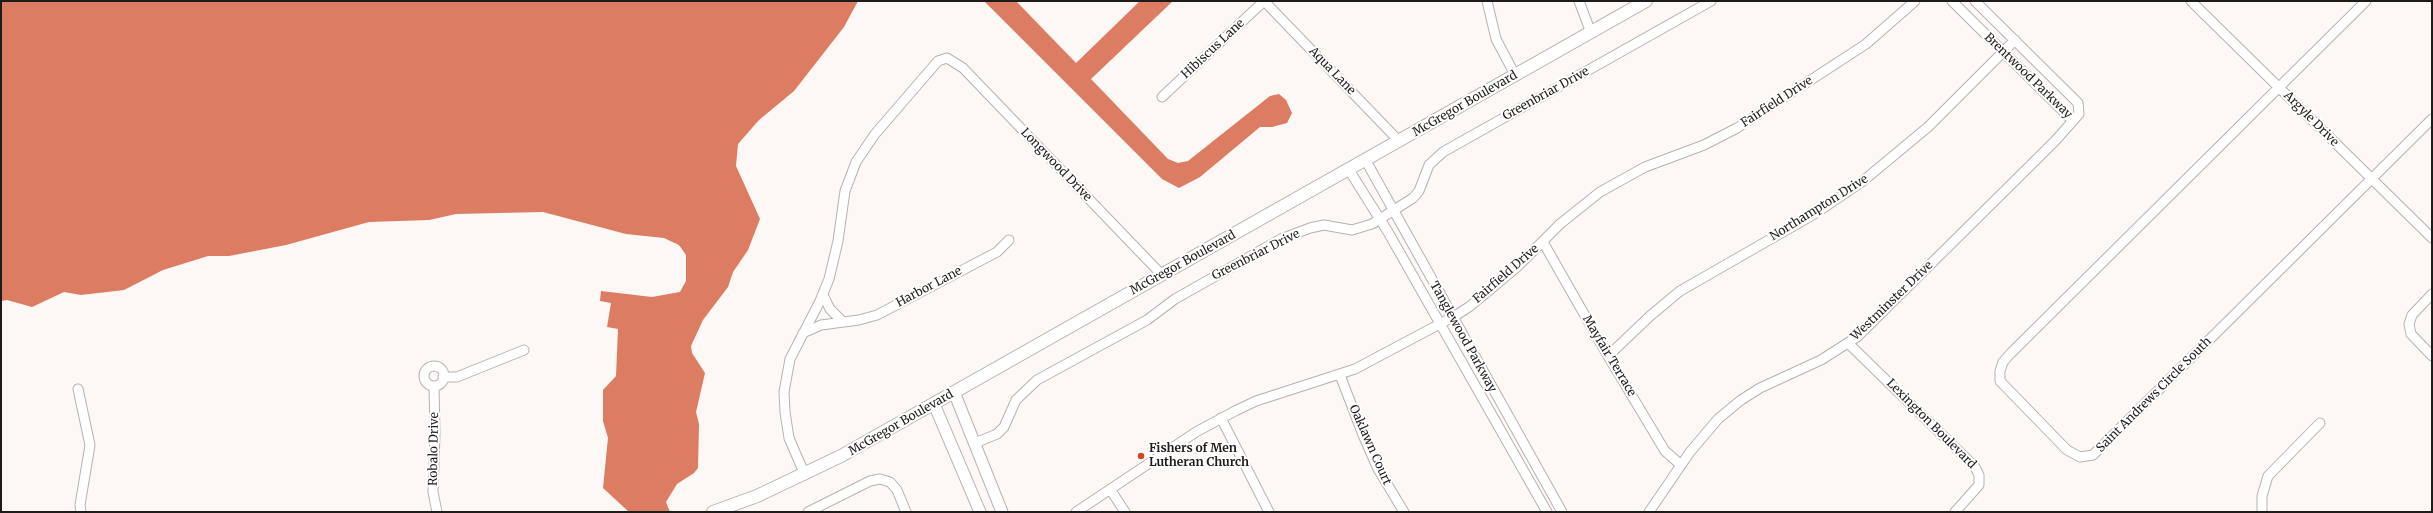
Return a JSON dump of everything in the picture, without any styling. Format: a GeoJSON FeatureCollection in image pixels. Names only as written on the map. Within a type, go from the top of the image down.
{"type":"FeatureCollection","features":[{"type":"Feature","properties":{"kind":"main road","name":"McGregor Boulevard"},"geometry":{"type":"LineString","coordinates":[[713,512],[752,498],[805,475],[934,404],[1646,1]]}},
{"type":"Feature","properties":{"kind":"street","name":"Hibiscus Lane"},"geometry":{"type":"LineString","coordinates":[[1162,97],[1264,1]]}},
{"type":"Feature","properties":{"kind":"street","name":"Aqua Lane"},"geometry":{"type":"LineString","coordinates":[[1264,1],[1399,141]]}},
{"type":"Feature","properties":{"kind":"street"},"geometry":{"type":"LineString","coordinates":[[1487,1],[1496,39],[1515,76]]}},
{"type":"Feature","properties":{"kind":"street"},"geometry":{"type":"LineString","coordinates":[[1579,1],[1591,33]]}},
{"type":"Feature","properties":{"kind":"street","name":"Greenbriar Drive"},"geometry":{"type":"LineString","coordinates":[[975,443],[997,434],[1004,427],[1016,400],[1033,383],[1147,320],[1175,299],[1212,277],[1281,240],[1310,228],[1324,225],[1352,230],[1372,224],[1413,198],[1419,191],[1429,165],[1443,152],[1711,1]]}},
{"type":"Feature","properties":{"kind":"street","name":"Fairfield Drive"},"geometry":{"type":"LineString","coordinates":[[1076,512],[1196,432],[1222,418],[1256,401],[1340,374],[1373,361],[1453,317],[1488,292],[1560,224],[1600,192],[1645,167],[1704,145],[1737,128],[1866,44],[1914,1]]}},
{"type":"Feature","properties":{"kind":"street","name":"Brentwood Parkway"},"geometry":{"type":"LineString","coordinates":[[1952,1],[2074,121],[2079,114],[2078,103],[1975,1]]}},
{"type":"Feature","properties":{"kind":"street","name":"Argyle Drive"},"geometry":{"type":"LineString","coordinates":[[2191,1],[2432,238]]}},
{"type":"Feature","properties":{"kind":"street"},"geometry":{"type":"LineString","coordinates":[[2279,88],[2366,1]]}},
{"type":"Feature","properties":{"kind":"street","name":"Northampton Drive"},"geometry":{"type":"LineString","coordinates":[[1608,356],[1650,316],[1680,291],[1816,213],[1863,181],[1928,127],[2014,40]]}},
{"type":"Feature","properties":{"kind":"street","name":"Longwood Drive"},"geometry":{"type":"LineString","coordinates":[[823,295],[836,254],[845,191],[856,162],[875,134],[925,74],[938,61],[948,58],[963,68],[1162,275]]}},
{"type":"Feature","properties":{"kind":"street","name":"Saint Andrews Circle South"},"geometry":{"type":"LineString","coordinates":[[2279,88],[2003,362],[2000,371],[2000,381],[2006,389],[2067,450],[2075,456],[2084,458],[2093,455],[2101,448],[2372,179]]}},
{"type":"Feature","properties":{"kind":"street"},"geometry":{"type":"LineString","coordinates":[[2372,179],[2432,119]]}},
{"type":"Feature","properties":{"kind":"street","name":"Westminster Drive"},"geometry":{"type":"LineString","coordinates":[[1649,512],[1681,465],[1718,419],[1741,400],[1760,388],[1821,360],[1848,343],[1870,324],[2074,121]]}},
{"type":"Feature","properties":{"kind":"street","name":"Tanglewood Parkway"},"geometry":{"type":"LineString","coordinates":[[1366,160],[1393,211],[1562,512]]}},
{"type":"Feature","properties":{"kind":"street","name":"Tanglewood Parkway"},"geometry":{"type":"LineString","coordinates":[[1349,170],[1380,219],[1547,512]]}},
{"type":"Feature","properties":{"kind":"street","name":"Harbor Lane"},"geometry":{"type":"LineString","coordinates":[[803,333],[821,325],[877,315],[997,252],[1009,240]]}},
{"type":"Feature","properties":{"kind":"street","name":"Mayfair Terrace"},"geometry":{"type":"LineString","coordinates":[[1542,242],[1665,451],[1681,465]]}},
{"type":"Feature","properties":{"kind":"street"},"geometry":{"type":"LineString","coordinates":[[2432,294],[2412,315],[2409,324],[2411,334],[2432,356]]}},
{"type":"Feature","properties":{"kind":"street"},"geometry":{"type":"LineString","coordinates":[[823,295],[830,309],[843,322]]}},
{"type":"Feature","properties":{"kind":"street"},"geometry":{"type":"LineString","coordinates":[[805,475],[789,438],[784,402],[786,373],[803,333],[823,295]]}},
{"type":"Feature","properties":{"kind":"street","name":"Lexington Boulevard"},"geometry":{"type":"LineString","coordinates":[[1848,343],[1975,467],[1979,475],[1978,485],[1955,512]]}},
{"type":"Feature","properties":{"kind":"street"},"geometry":{"type":"LineString","coordinates":[[434,386],[440,384],[444,377],[457,376],[524,350]]}},
{"type":"Feature","properties":{"kind":"street","name":"Robalo Drive"},"geometry":{"type":"LineString","coordinates":[[437,512],[432,492],[435,427],[434,386],[428,384],[424,378],[428,369],[439,368],[444,377]]}},
{"type":"Feature","properties":{"kind":"street","name":"Oaklawn Court"},"geometry":{"type":"LineString","coordinates":[[1340,374],[1363,435],[1378,469],[1404,512]]}},
{"type":"Feature","properties":{"kind":"street"},"geometry":{"type":"LineString","coordinates":[[78,389],[90,445],[80,505],[81,512]]}},
{"type":"Feature","properties":{"kind":"street"},"geometry":{"type":"LineString","coordinates":[[954,392],[1002,512]]}},
{"type":"Feature","properties":{"kind":"street"},"geometry":{"type":"LineString","coordinates":[[934,404],[980,512]]}},
{"type":"Feature","properties":{"kind":"street"},"geometry":{"type":"LineString","coordinates":[[1222,418],[1269,512]]}},
{"type":"Feature","properties":{"kind":"street"},"geometry":{"type":"LineString","coordinates":[[2262,512],[2262,496],[2268,476],[2320,422]]}},
{"type":"Feature","properties":{"kind":"street"},"geometry":{"type":"LineString","coordinates":[[808,512],[870,481],[880,479],[890,482],[896,490],[906,512]]}},
{"type":"Feature","properties":{"kind":"street"},"geometry":{"type":"LineString","coordinates":[[1110,489],[1125,512]]}},
{"type":"Feature","properties":{"kind":"shaded area"},"geometry":{"type":"Polygon","coordinates":[[[1,1],[858,1],[844,27],[794,91],[759,120],[738,144],[736,166],[760,219],[748,250],[733,272],[728,287],[703,320],[691,346],[692,353],[705,373],[696,412],[699,424],[698,468],[694,473],[677,484],[666,502],[670,512],[629,512],[603,488],[608,438],[603,421],[603,390],[616,376],[618,329],[607,327],[611,303],[600,301],[601,291],[652,297],[680,292],[686,281],[686,255],[679,245],[664,238],[626,234],[543,212],[456,214],[429,220],[369,222],[286,245],[229,256],[208,256],[163,270],[124,290],[81,295],[64,292],[32,307],[7,300],[1,301],[1,1]]]}},
{"type":"Feature","properties":{"kind":"shaded area"},"geometry":{"type":"Polygon","coordinates":[[[984,1],[1016,1],[1076,63],[1140,1],[1173,1],[1091,79],[1168,159],[1178,163],[1188,161],[1270,96],[1279,94],[1286,100],[1292,113],[1287,123],[1272,127],[1260,127],[1200,177],[1179,188],[1162,179],[984,1]]]}},
{"type":"Feature","properties":{"kind":"place","name":"Fishers of Men Lutheran Church"},"geometry":{"type":"Point","coordinates":[1141,456]}}]}
